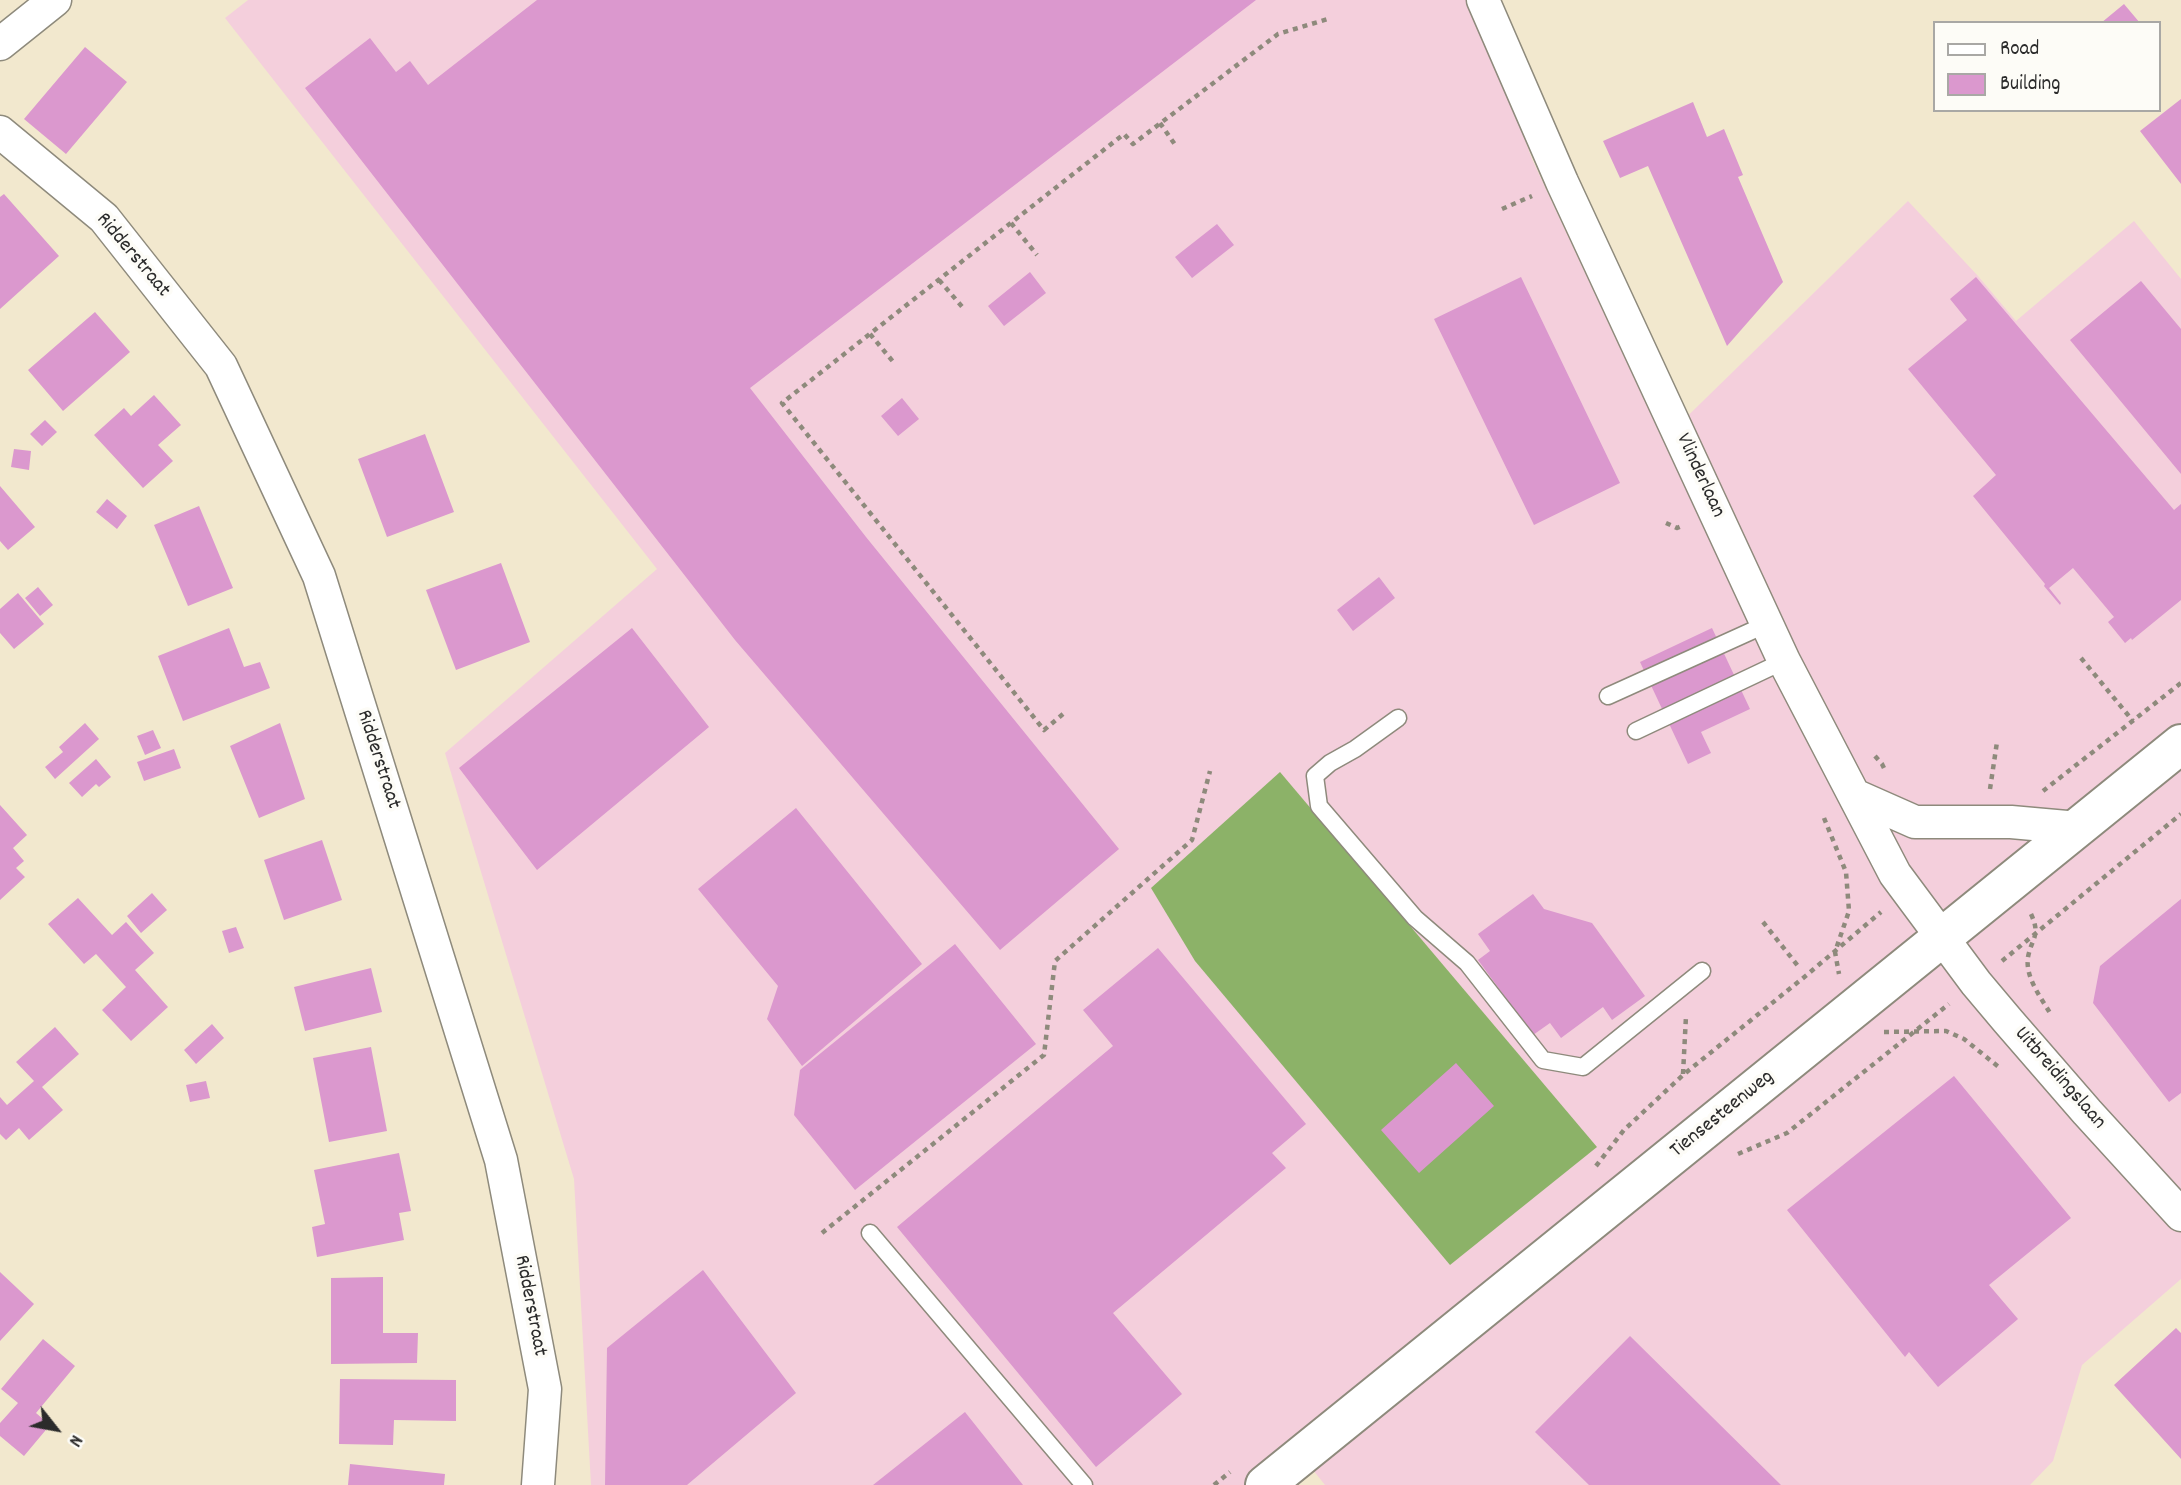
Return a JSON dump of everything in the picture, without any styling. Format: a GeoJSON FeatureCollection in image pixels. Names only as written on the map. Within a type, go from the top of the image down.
{"type":"FeatureCollection","features":[{"type":"Feature","properties":{"kind":"main road","name":"Tiensesteenweg"},"geometry":{"type":"LineString","coordinates":[[1249,1477],[1942,937],[2181,744]]}},
{"type":"Feature","properties":{"kind":"street"},"geometry":{"type":"LineString","coordinates":[[0,44],[55,0]]}},
{"type":"Feature","properties":{"kind":"street","name":"Vlinderlaan"},"geometry":{"type":"LineString","coordinates":[[1483,0],[1562,183],[1784,662],[1895,874],[1942,937]]}},
{"type":"Feature","properties":{"kind":"street","name":"Ridderstraat"},"geometry":{"type":"LineString","coordinates":[[0,132],[104,218],[221,366],[319,576],[500,1160],[545,1389],[538,1485]]}},
{"type":"Feature","properties":{"kind":"street"},"geometry":{"type":"LineString","coordinates":[[1854,795],[1915,822],[2011,822],[2078,828]]}},
{"type":"Feature","properties":{"kind":"street","name":"Uitbreidingslaan"},"geometry":{"type":"LineString","coordinates":[[1942,937],[1976,983],[2058,1080],[2181,1215]]}},
{"type":"Feature","properties":{"kind":"lane"},"geometry":{"type":"LineString","coordinates":[[1608,696],[1767,624]]}},
{"type":"Feature","properties":{"kind":"lane"},"geometry":{"type":"LineString","coordinates":[[1636,731],[1784,662]]}},
{"type":"Feature","properties":{"kind":"lane"},"geometry":{"type":"LineString","coordinates":[[1398,718],[1315,776],[1319,806],[1415,918],[1467,963],[1543,1060],[1583,1067],[1702,971]]}},
{"type":"Feature","properties":{"kind":"lane"},"geometry":{"type":"LineString","coordinates":[[870,1233],[1084,1485]]}},
{"type":"Feature","properties":{"kind":"path"},"geometry":{"type":"LineString","coordinates":[[1063,714],[1044,730],[782,403],[1124,134],[1133,144],[1278,34],[1328,19]]}},
{"type":"Feature","properties":{"kind":"path"},"geometry":{"type":"LineString","coordinates":[[1160,123],[1176,146]]}},
{"type":"Feature","properties":{"kind":"path"},"geometry":{"type":"LineString","coordinates":[[1502,209],[1536,194]]}},
{"type":"Feature","properties":{"kind":"path"},"geometry":{"type":"LineString","coordinates":[[1011,223],[1037,255]]}},
{"type":"Feature","properties":{"kind":"path"},"geometry":{"type":"LineString","coordinates":[[939,280],[965,310]]}},
{"type":"Feature","properties":{"kind":"path"},"geometry":{"type":"LineString","coordinates":[[870,334],[895,364]]}},
{"type":"Feature","properties":{"kind":"path"},"geometry":{"type":"LineString","coordinates":[[2081,658],[2133,722]]}},
{"type":"Feature","properties":{"kind":"path"},"geometry":{"type":"LineString","coordinates":[[2042,792],[2181,683]]}},
{"type":"Feature","properties":{"kind":"path"},"geometry":{"type":"LineString","coordinates":[[1988,799],[1997,742]]}},
{"type":"Feature","properties":{"kind":"path"},"geometry":{"type":"LineString","coordinates":[[822,1233],[1044,1055],[1055,961],[1192,840],[1210,771]]}},
{"type":"Feature","properties":{"kind":"path"},"geometry":{"type":"LineString","coordinates":[[2011,954],[2181,814]]}},
{"type":"Feature","properties":{"kind":"path"},"geometry":{"type":"LineString","coordinates":[[1840,980],[1835,952],[1849,911],[1846,872]]}},
{"type":"Feature","properties":{"kind":"path"},"geometry":{"type":"LineString","coordinates":[[2027,909],[2033,917],[2037,933],[2028,958],[2032,984]]}},
{"type":"Feature","properties":{"kind":"path"},"geometry":{"type":"LineString","coordinates":[[1590,1174],[1624,1130],[1683,1075],[1875,917]]}},
{"type":"Feature","properties":{"kind":"path"},"geometry":{"type":"LineString","coordinates":[[1763,922],[1798,966]]}},
{"type":"Feature","properties":{"kind":"path"},"geometry":{"type":"LineString","coordinates":[[1678,990],[1686,1001],[1683,1075]]}},
{"type":"Feature","properties":{"kind":"path"},"geometry":{"type":"LineString","coordinates":[[1731,1156],[1787,1133],[1934,1017]]}},
{"type":"Feature","properties":{"kind":"path"},"geometry":{"type":"LineString","coordinates":[[1879,1027],[1882,1032],[1947,1031],[1964,1039]]}},
{"type":"Feature","properties":{"kind":"path"},"geometry":{"type":"LineString","coordinates":[[1214,1485],[1249,1477]]}},
{"type":"Feature","properties":{"kind":"shaded area"},"geometry":{"type":"Polygon","coordinates":[[[248,0],[1474,0],[1532,159],[1663,440],[1908,201],[2016,321],[2134,221],[2181,279],[2181,1279],[2082,1365],[2053,1461],[2030,1485],[1325,1485],[1301,1455],[1265,1485],[591,1485],[574,1179],[445,753],[657,569],[225,18],[248,0]]]}},
{"type":"Feature","properties":{"kind":"green space"},"geometry":{"type":"Polygon","coordinates":[[[1280,772],[1597,1147],[1450,1265],[1195,961],[1151,888],[1280,772]]]}},
{"type":"Feature","properties":{"kind":"building"},"geometry":{"type":"Polygon","coordinates":[[[537,0],[1256,0],[750,388],[866,537],[1119,849],[1000,950],[735,640],[305,88],[370,38],[396,72],[410,61],[428,85],[537,0]]]}},
{"type":"Feature","properties":{"kind":"building"},"geometry":{"type":"Polygon","coordinates":[[[2124,4],[2138,21],[2103,21],[2124,4]]]}},
{"type":"Feature","properties":{"kind":"building"},"geometry":{"type":"Polygon","coordinates":[[[85,47],[127,82],[66,154],[24,119],[85,47]]]}},
{"type":"Feature","properties":{"kind":"building"},"geometry":{"type":"Polygon","coordinates":[[[2181,99],[2181,184],[2140,131],[2181,99]]]}},
{"type":"Feature","properties":{"kind":"building"},"geometry":{"type":"Polygon","coordinates":[[[1693,102],[1707,137],[1724,129],[1743,175],[1738,177],[1783,282],[1727,346],[1648,166],[1620,178],[1603,141],[1693,102]]]}},
{"type":"Feature","properties":{"kind":"building"},"geometry":{"type":"Polygon","coordinates":[[[4,194],[59,256],[0,309],[0,197],[4,194]]]}},
{"type":"Feature","properties":{"kind":"building"},"geometry":{"type":"Polygon","coordinates":[[[1217,224],[1234,245],[1192,278],[1175,257],[1217,224]]]}},
{"type":"Feature","properties":{"kind":"building"},"geometry":{"type":"Polygon","coordinates":[[[1030,272],[1046,293],[1004,326],[988,306],[1030,272]]]}},
{"type":"Feature","properties":{"kind":"building"},"geometry":{"type":"Polygon","coordinates":[[[1521,277],[1620,483],[1534,525],[1434,319],[1521,277]]]}},
{"type":"Feature","properties":{"kind":"building"},"geometry":{"type":"Polygon","coordinates":[[[1976,277],[2174,510],[2181,504],[2181,600],[2125,643],[2108,622],[2114,617],[2073,568],[2049,588],[2060,605],[2044,586],[1973,496],[1996,475],[1908,369],[1967,320],[1950,299],[1976,277]]]}},
{"type":"Feature","properties":{"kind":"building"},"geometry":{"type":"Polygon","coordinates":[[[2141,281],[2181,329],[2181,474],[2070,340],[2141,281]]]}},
{"type":"Feature","properties":{"kind":"building"},"geometry":{"type":"Polygon","coordinates":[[[95,312],[130,352],[63,411],[28,370],[95,312]]]}},
{"type":"Feature","properties":{"kind":"building"},"geometry":{"type":"Polygon","coordinates":[[[154,395],[181,425],[158,445],[173,461],[143,488],[94,435],[124,408],[131,416],[154,395]]]}},
{"type":"Feature","properties":{"kind":"building"},"geometry":{"type":"Polygon","coordinates":[[[902,398],[919,419],[898,436],[881,416],[902,398]]]}},
{"type":"Feature","properties":{"kind":"building"},"geometry":{"type":"Polygon","coordinates":[[[45,420],[57,432],[42,446],[30,434],[45,420]]]}},
{"type":"Feature","properties":{"kind":"building"},"geometry":{"type":"Polygon","coordinates":[[[425,434],[454,512],[387,537],[358,459],[425,434]]]}},
{"type":"Feature","properties":{"kind":"building"},"geometry":{"type":"Polygon","coordinates":[[[14,449],[31,451],[29,470],[11,467],[14,449]]]}},
{"type":"Feature","properties":{"kind":"building"},"geometry":{"type":"Polygon","coordinates":[[[0,486],[35,527],[8,550],[0,541],[0,486]]]}},
{"type":"Feature","properties":{"kind":"building"},"geometry":{"type":"Polygon","coordinates":[[[107,499],[127,516],[117,529],[96,512],[107,499]]]}},
{"type":"Feature","properties":{"kind":"building"},"geometry":{"type":"Polygon","coordinates":[[[199,506],[233,588],[188,606],[154,525],[199,506]]]}},
{"type":"Feature","properties":{"kind":"building"},"geometry":{"type":"Polygon","coordinates":[[[501,563],[530,642],[456,670],[426,590],[501,563]]]}},
{"type":"Feature","properties":{"kind":"building"},"geometry":{"type":"Polygon","coordinates":[[[1379,577],[1395,598],[1353,631],[1337,610],[1379,577]]]}},
{"type":"Feature","properties":{"kind":"building"},"geometry":{"type":"Polygon","coordinates":[[[38,587],[53,605],[40,616],[25,598],[38,587]]]}},
{"type":"Feature","properties":{"kind":"building"},"geometry":{"type":"Polygon","coordinates":[[[18,593],[44,624],[14,649],[0,633],[0,609],[18,593]]]}},
{"type":"Feature","properties":{"kind":"building"},"geometry":{"type":"Polygon","coordinates":[[[229,628],[244,667],[260,662],[270,688],[183,721],[158,656],[229,628]]]}},
{"type":"Feature","properties":{"kind":"building"},"geometry":{"type":"Polygon","coordinates":[[[632,628],[709,727],[537,870],[459,768],[632,628]]]}},
{"type":"Feature","properties":{"kind":"building"},"geometry":{"type":"Polygon","coordinates":[[[1712,628],[1750,709],[1701,732],[1711,753],[1688,764],[1640,662],[1712,628]]]}},
{"type":"Feature","properties":{"kind":"building"},"geometry":{"type":"Polygon","coordinates":[[[85,723],[99,739],[55,779],[45,767],[63,752],[59,747],[85,723]]]}},
{"type":"Feature","properties":{"kind":"building"},"geometry":{"type":"Polygon","coordinates":[[[280,723],[305,799],[259,818],[230,746],[280,723]]]}},
{"type":"Feature","properties":{"kind":"building"},"geometry":{"type":"Polygon","coordinates":[[[153,730],[161,748],[145,755],[137,736],[153,730]]]}},
{"type":"Feature","properties":{"kind":"building"},"geometry":{"type":"Polygon","coordinates":[[[174,749],[181,768],[144,781],[137,762],[174,749]]]}},
{"type":"Feature","properties":{"kind":"building"},"geometry":{"type":"Polygon","coordinates":[[[96,759],[111,777],[99,787],[96,784],[82,797],[69,783],[96,759]]]}},
{"type":"Feature","properties":{"kind":"building"},"geometry":{"type":"Polygon","coordinates":[[[0,805],[27,835],[13,848],[24,861],[16,868],[25,877],[0,900],[0,805]]]}},
{"type":"Feature","properties":{"kind":"building"},"geometry":{"type":"Polygon","coordinates":[[[796,808],[922,964],[802,1066],[767,1019],[778,986],[698,889],[796,808]]]}},
{"type":"Feature","properties":{"kind":"building"},"geometry":{"type":"Polygon","coordinates":[[[322,840],[342,900],[284,920],[264,860],[322,840]]]}},
{"type":"Feature","properties":{"kind":"building"},"geometry":{"type":"Polygon","coordinates":[[[152,893],[167,910],[141,933],[127,916],[152,893]]]}},
{"type":"Feature","properties":{"kind":"building"},"geometry":{"type":"Polygon","coordinates":[[[1533,894],[1544,909],[1592,923],[1645,996],[1612,1020],[1603,1007],[1561,1038],[1550,1023],[1533,1035],[1478,960],[1490,951],[1478,934],[1533,894]]]}},
{"type":"Feature","properties":{"kind":"building"},"geometry":{"type":"Polygon","coordinates":[[[78,898],[112,935],[126,922],[154,953],[135,970],[168,1007],[131,1041],[102,1010],[126,987],[96,954],[84,964],[48,924],[78,898]]]}},
{"type":"Feature","properties":{"kind":"building"},"geometry":{"type":"Polygon","coordinates":[[[2181,899],[2181,1093],[2169,1102],[2093,1003],[2100,966],[2181,899]]]}},
{"type":"Feature","properties":{"kind":"building"},"geometry":{"type":"Polygon","coordinates":[[[236,927],[244,948],[229,953],[222,931],[236,927]]]}},
{"type":"Feature","properties":{"kind":"building"},"geometry":{"type":"Polygon","coordinates":[[[955,944],[1036,1044],[855,1190],[794,1115],[800,1070],[955,944]]]}},
{"type":"Feature","properties":{"kind":"building"},"geometry":{"type":"Polygon","coordinates":[[[1158,948],[1306,1124],[1272,1153],[1286,1168],[1113,1313],[1182,1394],[1096,1467],[897,1227],[1113,1046],[1083,1010],[1158,948]]]}},
{"type":"Feature","properties":{"kind":"building"},"geometry":{"type":"Polygon","coordinates":[[[371,968],[382,1012],[305,1031],[294,987],[371,968]]]}},
{"type":"Feature","properties":{"kind":"building"},"geometry":{"type":"Polygon","coordinates":[[[212,1024],[224,1038],[196,1064],[184,1050],[212,1024]]]}},
{"type":"Feature","properties":{"kind":"building"},"geometry":{"type":"Polygon","coordinates":[[[55,1027],[79,1054],[42,1087],[63,1110],[29,1140],[19,1128],[6,1140],[0,1134],[0,1097],[7,1105],[34,1081],[16,1062],[55,1027]]]}},
{"type":"Feature","properties":{"kind":"building"},"geometry":{"type":"Polygon","coordinates":[[[371,1047],[387,1131],[329,1142],[313,1058],[371,1047]]]}},
{"type":"Feature","properties":{"kind":"building"},"geometry":{"type":"Polygon","coordinates":[[[1456,1063],[1494,1106],[1419,1173],[1381,1130],[1456,1063]]]}},
{"type":"Feature","properties":{"kind":"building"},"geometry":{"type":"Polygon","coordinates":[[[1954,1076],[2071,1218],[1989,1285],[2018,1319],[1938,1387],[1909,1352],[1905,1357],[1787,1210],[1954,1076]]]}},
{"type":"Feature","properties":{"kind":"building"},"geometry":{"type":"Polygon","coordinates":[[[206,1081],[210,1098],[190,1102],[186,1085],[206,1081]]]}},
{"type":"Feature","properties":{"kind":"building"},"geometry":{"type":"Polygon","coordinates":[[[399,1153],[411,1211],[399,1213],[404,1240],[317,1257],[312,1227],[325,1224],[314,1170],[399,1153]]]}},
{"type":"Feature","properties":{"kind":"building"},"geometry":{"type":"Polygon","coordinates":[[[703,1270],[796,1393],[687,1485],[605,1485],[607,1348],[703,1270]]]}},
{"type":"Feature","properties":{"kind":"building"},"geometry":{"type":"Polygon","coordinates":[[[0,1272],[34,1304],[0,1341],[0,1272]]]}},
{"type":"Feature","properties":{"kind":"building"},"geometry":{"type":"Polygon","coordinates":[[[383,1277],[383,1333],[418,1333],[417,1363],[331,1364],[331,1278],[383,1277]]]}},
{"type":"Feature","properties":{"kind":"building"},"geometry":{"type":"Polygon","coordinates":[[[2176,1328],[2181,1333],[2181,1459],[2114,1385],[2176,1328]]]}},
{"type":"Feature","properties":{"kind":"building"},"geometry":{"type":"Polygon","coordinates":[[[1630,1336],[1781,1485],[1589,1485],[1535,1432],[1630,1336]]]}},
{"type":"Feature","properties":{"kind":"building"},"geometry":{"type":"Polygon","coordinates":[[[43,1339],[75,1366],[36,1413],[50,1425],[24,1456],[0,1436],[0,1423],[18,1403],[1,1389],[43,1339]]]}},
{"type":"Feature","properties":{"kind":"building"},"geometry":{"type":"Polygon","coordinates":[[[340,1379],[456,1380],[456,1421],[394,1420],[393,1445],[339,1444],[340,1379]]]}},
{"type":"Feature","properties":{"kind":"building"},"geometry":{"type":"Polygon","coordinates":[[[965,1412],[1023,1485],[873,1485],[965,1412]]]}},
{"type":"Feature","properties":{"kind":"building"},"geometry":{"type":"Polygon","coordinates":[[[350,1464],[445,1474],[444,1485],[348,1485],[350,1464]]]}}]}
